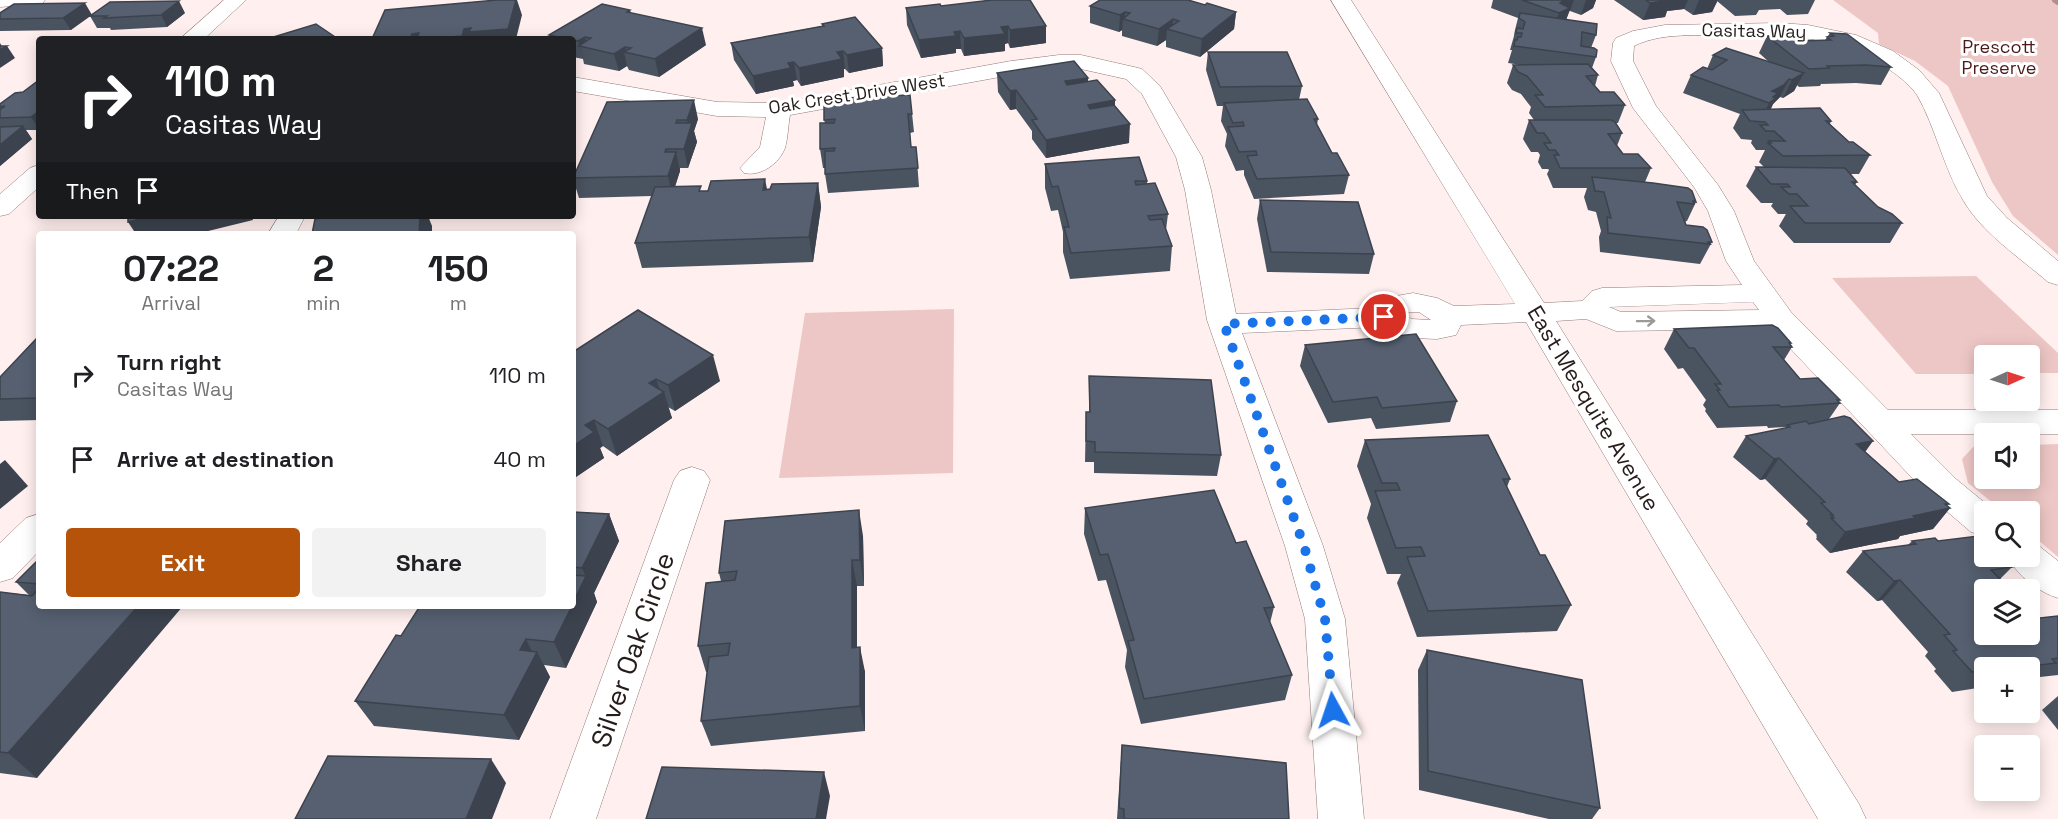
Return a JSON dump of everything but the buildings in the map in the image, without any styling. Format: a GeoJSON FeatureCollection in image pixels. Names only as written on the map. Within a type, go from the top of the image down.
{"type":"FeatureCollection","features":[{"type":"Feature","properties":{"kind":"street"},"geometry":{"type":"LineString","coordinates":[[0,1],[35,0]]}},
{"type":"Feature","properties":{"kind":"street"},"geometry":{"type":"LineString","coordinates":[[194,36],[236,0]]}},
{"type":"Feature","properties":{"kind":"street","name":"East Mesquite Avenue"},"geometry":{"type":"LineString","coordinates":[[1341,0],[1536,313],[1843,819]]}},
{"type":"Feature","properties":{"kind":"street","name":"Casitas Way"},"geometry":{"type":"LineString","coordinates":[[1974,514],[1943,488],[1780,319],[1740,261],[1721,210],[1705,185],[1645,108],[1622,61],[1624,43],[1640,35],[1665,31],[1798,30],[1848,40],[1885,56],[1911,75],[1927,93],[1975,199],[1997,224],[2058,276]]}},
{"type":"Feature","properties":{"kind":"street","name":"Oak Crest Drive West"},"geometry":{"type":"LineString","coordinates":[[576,85],[717,110],[778,110],[1011,68],[1059,62],[1081,62],[1134,74],[1152,91],[1189,157],[1198,190],[1218,307],[1304,546],[1325,619],[1341,819]]}},
{"type":"Feature","properties":{"kind":"street"},"geometry":{"type":"LineString","coordinates":[[753,168],[772,150],[778,110]]}},
{"type":"Feature","properties":{"kind":"street"},"geometry":{"type":"LineString","coordinates":[[0,208],[36,176]]}},
{"type":"Feature","properties":{"kind":"street"},"geometry":{"type":"LineString","coordinates":[[1591,310],[1602,297],[1761,293]]}},
{"type":"Feature","properties":{"kind":"street"},"geometry":{"type":"LineString","coordinates":[[1224,324],[1384,317],[1399,327],[1426,331],[1445,328],[1447,316],[1591,310],[1616,322],[1780,319]]}},
{"type":"Feature","properties":{"kind":"street"},"geometry":{"type":"LineString","coordinates":[[1879,422],[2058,422]]}},
{"type":"Feature","properties":{"kind":"street","name":"Silver Oak Circle"},"geometry":{"type":"LineString","coordinates":[[573,819],[692,480]]}},
{"type":"Feature","properties":{"kind":"street"},"geometry":{"type":"LineString","coordinates":[[0,567],[36,531]]}},
{"type":"Feature","properties":{"kind":"street"},"geometry":{"type":"LineString","coordinates":[[2039,567],[2058,583]]}},
{"type":"Feature","properties":{"kind":"green space","name":"Prescott Preserve"},"geometry":{"type":"Polygon","coordinates":[[[1833,0],[2058,0],[2058,255],[2013,216],[1992,182],[1948,86],[1915,61],[1879,44],[1878,33],[1833,0]]]}},
{"type":"Feature","properties":{"kind":"green space"},"geometry":{"type":"Polygon","coordinates":[[[1976,276],[2058,353],[2058,373],[2040,373],[2040,345],[1974,345],[1974,374],[1916,374],[1832,278],[1976,276]]]}},
{"type":"Feature","properties":{"kind":"green space"},"geometry":{"type":"Polygon","coordinates":[[[954,309],[953,473],[779,478],[805,313],[954,309]]]}},
{"type":"Feature","properties":{"kind":"green space"},"geometry":{"type":"Polygon","coordinates":[[[2058,444],[2058,557],[2040,542],[2040,501],[1990,501],[1976,489],[2040,489],[2040,445],[2058,444]]]}},
{"type":"Feature","properties":{"kind":"green space"},"geometry":{"type":"Polygon","coordinates":[[[1974,446],[1974,488],[1968,483],[1962,459],[1974,446]]]}},
{"type":"Feature","properties":{"kind":"route"},"geometry":{"type":"LineString","coordinates":[[1333,710],[1325,619],[1304,546],[1224,324],[1384,317]]}}]}
